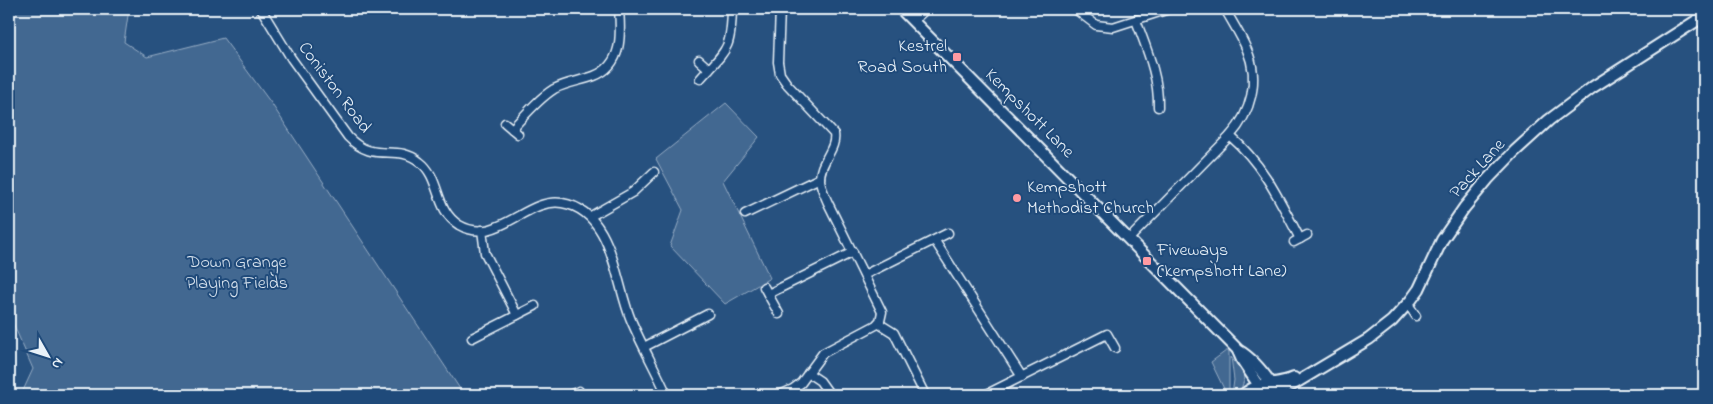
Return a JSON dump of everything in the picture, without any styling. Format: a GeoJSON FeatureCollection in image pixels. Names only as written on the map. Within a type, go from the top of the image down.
{"type":"FeatureCollection","features":[{"type":"Feature","properties":{"kind":"street","name":"Coniston Road"},"geometry":{"type":"LineString","coordinates":[[261,9],[291,58],[348,137],[356,145],[370,152],[404,153],[418,160],[431,175],[443,208],[448,216],[464,227],[482,230]]}},
{"type":"Feature","properties":{"kind":"street"},"geometry":{"type":"LineString","coordinates":[[505,123],[515,132],[550,92],[567,83],[598,74],[609,65],[620,43],[619,9]]}},
{"type":"Feature","properties":{"kind":"street"},"geometry":{"type":"LineString","coordinates":[[700,79],[723,54],[728,45],[732,9]]}},
{"type":"Feature","properties":{"kind":"street"},"geometry":{"type":"LineString","coordinates":[[780,9],[778,62],[780,74],[792,90],[833,131],[835,141],[823,164],[820,178],[823,190],[881,308],[882,315],[878,323],[823,353],[797,386],[780,395]]}},
{"type":"Feature","properties":{"kind":"street","name":"Kempshott Lane"},"geometry":{"type":"LineString","coordinates":[[901,9],[1238,350],[1248,357],[1275,389]]}},
{"type":"Feature","properties":{"kind":"street"},"geometry":{"type":"LineString","coordinates":[[913,21],[926,9]]}},
{"type":"Feature","properties":{"kind":"street"},"geometry":{"type":"LineString","coordinates":[[1075,9],[1096,25],[1103,27],[1113,27],[1169,9]]}},
{"type":"Feature","properties":{"kind":"street"},"geometry":{"type":"LineString","coordinates":[[1129,239],[1230,136],[1246,113],[1251,98],[1253,79],[1248,52],[1225,9]]}},
{"type":"Feature","properties":{"kind":"street","name":"Pack Lane"},"geometry":{"type":"LineString","coordinates":[[1265,395],[1286,382],[1310,374],[1369,339],[1392,321],[1408,304],[1421,285],[1442,240],[1464,208],[1488,179],[1516,151],[1549,120],[1594,87],[1704,16]]}},
{"type":"Feature","properties":{"kind":"street"},"geometry":{"type":"LineString","coordinates":[[1136,20],[1156,79],[1158,103],[1167,98]]}},
{"type":"Feature","properties":{"kind":"street"},"geometry":{"type":"LineString","coordinates":[[699,60],[709,69]]}},
{"type":"Feature","properties":{"kind":"street"},"geometry":{"type":"LineString","coordinates":[[1230,136],[1260,167],[1300,239]]}},
{"type":"Feature","properties":{"kind":"street"},"geometry":{"type":"LineString","coordinates":[[591,216],[633,192],[648,174]]}},
{"type":"Feature","properties":{"kind":"street"},"geometry":{"type":"LineString","coordinates":[[746,214],[820,178]]}},
{"type":"Feature","properties":{"kind":"street"},"geometry":{"type":"LineString","coordinates":[[517,314],[485,253],[482,230],[494,228],[533,208],[552,202],[562,202],[582,210],[591,216],[605,241],[631,319],[668,395]]}},
{"type":"Feature","properties":{"kind":"street"},"geometry":{"type":"LineString","coordinates":[[864,275],[948,233]]}},
{"type":"Feature","properties":{"kind":"street"},"geometry":{"type":"LineString","coordinates":[[935,241],[1022,377]]}},
{"type":"Feature","properties":{"kind":"street"},"geometry":{"type":"LineString","coordinates":[[778,314],[766,291],[853,252]]}},
{"type":"Feature","properties":{"kind":"street"},"geometry":{"type":"LineString","coordinates":[[1408,304],[1416,316]]}},
{"type":"Feature","properties":{"kind":"street"},"geometry":{"type":"LineString","coordinates":[[472,338],[479,330],[535,306]]}},
{"type":"Feature","properties":{"kind":"street"},"geometry":{"type":"LineString","coordinates":[[644,347],[708,314]]}},
{"type":"Feature","properties":{"kind":"street"},"geometry":{"type":"LineString","coordinates":[[878,323],[894,332],[925,395]]}},
{"type":"Feature","properties":{"kind":"street"},"geometry":{"type":"LineString","coordinates":[[985,395],[1107,334],[1115,348]]}},
{"type":"Feature","properties":{"kind":"street","name":"Kempshott Lane"},"geometry":{"type":"LineString","coordinates":[[1238,350],[1242,360],[1265,395]]}},
{"type":"Feature","properties":{"kind":"street"},"geometry":{"type":"LineString","coordinates":[[808,373],[820,381],[830,395]]}},
{"type":"Feature","properties":{"kind":"street","name":"Pack Lane"},"geometry":{"type":"LineString","coordinates":[[1243,395],[1258,385],[1275,389]]}},
{"type":"Feature","properties":{"kind":"green space","name":"Down Grange Playing Fields"},"geometry":{"type":"Polygon","coordinates":[[[9,9],[129,9],[124,42],[147,57],[223,38],[271,103],[464,395],[21,395],[33,369],[9,314],[9,9]]]}},
{"type":"Feature","properties":{"kind":"green space"},"geometry":{"type":"Polygon","coordinates":[[[726,103],[759,137],[723,181],[770,278],[725,304],[670,246],[683,210],[656,159],[726,103]]]}},
{"type":"Feature","properties":{"kind":"green space"},"geometry":{"type":"Polygon","coordinates":[[[1226,351],[1229,351],[1229,395],[1227,395],[1211,362],[1226,351]]]}},
{"type":"Feature","properties":{"kind":"green space"},"geometry":{"type":"Polygon","coordinates":[[[1231,357],[1245,378],[1241,389],[1234,395],[1232,395],[1234,380],[1231,357]]]}},
{"type":"Feature","properties":{"kind":"place","name":"Kestrel Road South"},"geometry":{"type":"Point","coordinates":[957,57]}},
{"type":"Feature","properties":{"kind":"place","name":"Kempshott Methodist Church"},"geometry":{"type":"Point","coordinates":[1017,198]}},
{"type":"Feature","properties":{"kind":"place","name":"Fiveways (kempshott Lane)"},"geometry":{"type":"Point","coordinates":[1147,261]}}]}
